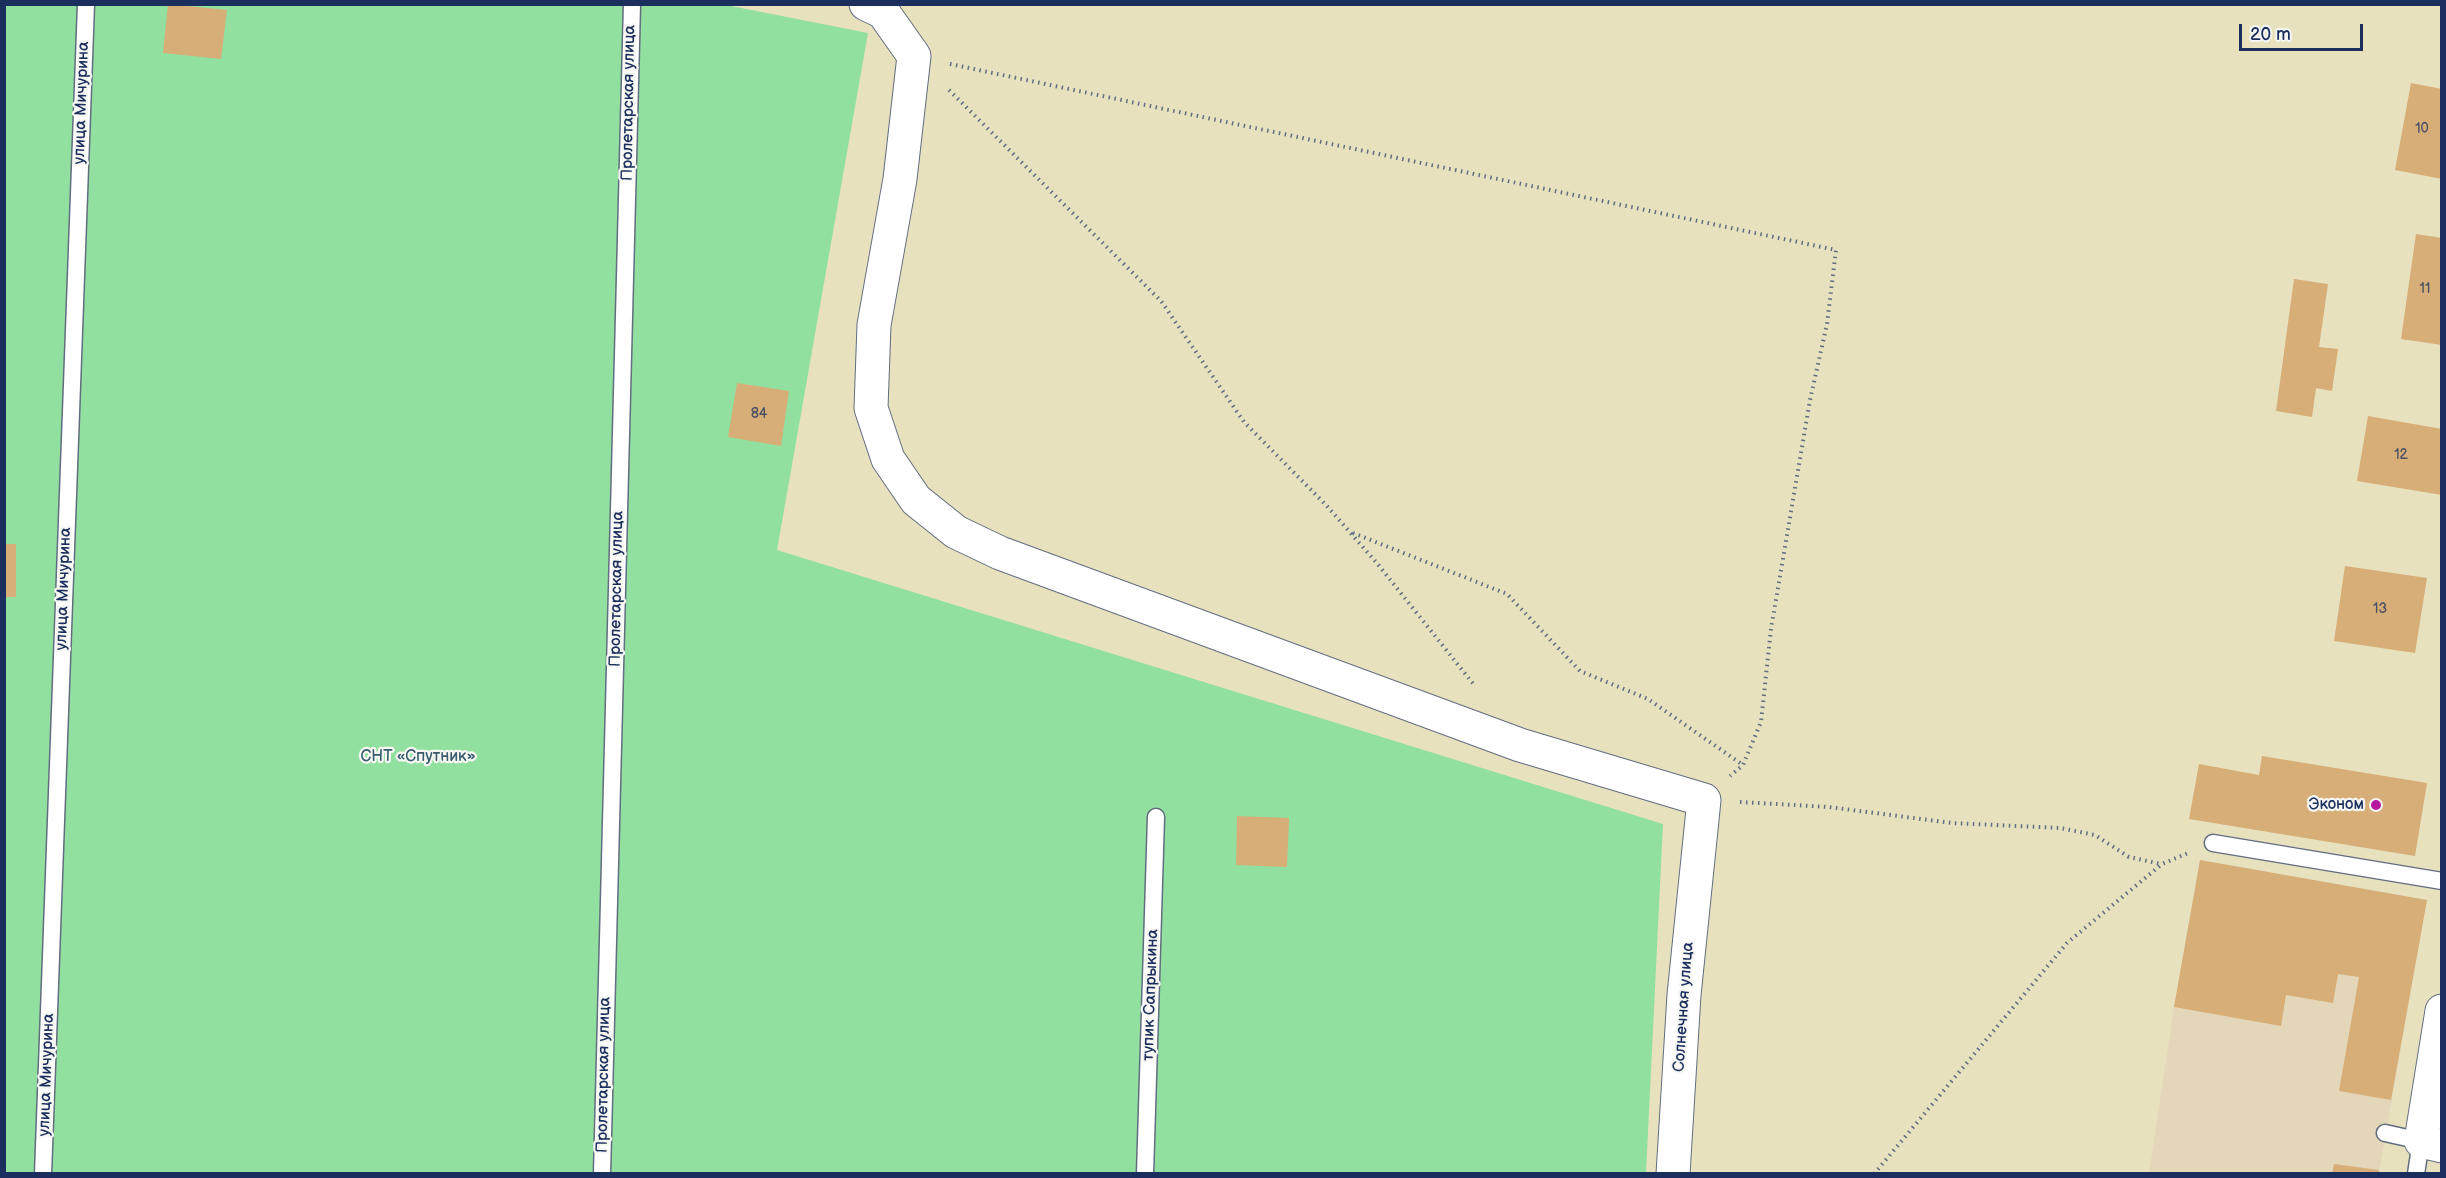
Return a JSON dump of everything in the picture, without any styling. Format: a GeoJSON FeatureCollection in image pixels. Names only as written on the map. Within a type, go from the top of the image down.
{"type":"FeatureCollection","features":[{"type":"Feature","properties":{"kind":"street"},"geometry":{"type":"LineString","coordinates":[[866,4],[883,12],[914,57],[900,179],[874,325],[871,408],[888,459],[916,500],[956,532],[1000,553],[1520,745],[1704,800]]}},
{"type":"Feature","properties":{"kind":"street","name":"Солнечная улица"},"geometry":{"type":"LineString","coordinates":[[1673,1173],[1684,995],[1704,800]]}},
{"type":"Feature","properties":{"kind":"street"},"geometry":{"type":"LineString","coordinates":[[2431,1143],[2442,1011]]}},
{"type":"Feature","properties":{"kind":"lane","name":"улица Мичурина"},"geometry":{"type":"LineString","coordinates":[[43,1173],[86,4]]}},
{"type":"Feature","properties":{"kind":"lane","name":"Пролетарская улица"},"geometry":{"type":"LineString","coordinates":[[602,1173],[632,4]]}},
{"type":"Feature","properties":{"kind":"lane","name":"тупик Сапрыкина"},"geometry":{"type":"LineString","coordinates":[[1145,1173],[1156,818]]}},
{"type":"Feature","properties":{"kind":"lane"},"geometry":{"type":"LineString","coordinates":[[2213,843],[2442,881]]}},
{"type":"Feature","properties":{"kind":"lane"},"geometry":{"type":"LineString","coordinates":[[2385,1133],[2431,1143],[2416,1173]]}},
{"type":"Feature","properties":{"kind":"path"},"geometry":{"type":"LineString","coordinates":[[914,57],[1028,166],[1161,301],[1244,422],[1350,532],[1438,638],[1479,692]]}},
{"type":"Feature","properties":{"kind":"path"},"geometry":{"type":"LineString","coordinates":[[914,57],[1836,249],[1827,324],[1810,400],[1771,629],[1761,722],[1743,765],[1704,800]]}},
{"type":"Feature","properties":{"kind":"path"},"geometry":{"type":"LineString","coordinates":[[1350,532],[1507,594],[1580,671],[1648,699],[1743,765]]}},
{"type":"Feature","properties":{"kind":"path"},"geometry":{"type":"LineString","coordinates":[[1704,800],[1829,807],[1952,823],[2060,828],[2095,835],[2129,857],[2162,864],[2067,943],[1874,1173]]}},
{"type":"Feature","properties":{"kind":"shaded area"},"geometry":{"type":"Polygon","coordinates":[[[2200,860],[2427,900],[2379,1173],[2149,1174],[2174,1007],[2200,860]]]}},
{"type":"Feature","properties":{"kind":"green space","name":"СНТ «Спутник»"},"geometry":{"type":"Polygon","coordinates":[[[721,4],[868,33],[777,550],[1663,824],[1646,1173],[5,1174],[5,5],[721,4]]]}},
{"type":"Feature","properties":{"kind":"building"},"geometry":{"type":"Polygon","coordinates":[[[168,4],[227,10],[221,59],[163,53],[168,4]]]}},
{"type":"Feature","properties":{"kind":"building"},"geometry":{"type":"Polygon","coordinates":[[[2411,83],[2442,89],[2442,179],[2395,170],[2411,83]]]}},
{"type":"Feature","properties":{"kind":"building"},"geometry":{"type":"Polygon","coordinates":[[[2416,234],[2442,238],[2442,345],[2401,339],[2416,234]]]}},
{"type":"Feature","properties":{"kind":"building"},"geometry":{"type":"Polygon","coordinates":[[[2294,279],[2328,284],[2319,347],[2338,349],[2332,391],[2316,388],[2312,417],[2276,411],[2294,279]]]}},
{"type":"Feature","properties":{"kind":"building"},"geometry":{"type":"Polygon","coordinates":[[[737,383],[789,391],[781,446],[728,437],[737,383]]]}},
{"type":"Feature","properties":{"kind":"building"},"geometry":{"type":"Polygon","coordinates":[[[2368,416],[2442,429],[2442,495],[2357,481],[2368,416]]]}},
{"type":"Feature","properties":{"kind":"building"},"geometry":{"type":"Polygon","coordinates":[[[4,544],[16,544],[16,597],[4,597],[4,544]]]}},
{"type":"Feature","properties":{"kind":"building"},"geometry":{"type":"Polygon","coordinates":[[[2345,566],[2427,578],[2415,653],[2334,641],[2345,566]]]}},
{"type":"Feature","properties":{"kind":"building"},"geometry":{"type":"Polygon","coordinates":[[[2262,756],[2427,783],[2415,856],[2189,819],[2199,764],[2259,775],[2262,756]]]}},
{"type":"Feature","properties":{"kind":"building"},"geometry":{"type":"Polygon","coordinates":[[[1237,816],[1289,818],[1287,867],[1236,865],[1237,816]]]}},
{"type":"Feature","properties":{"kind":"building"},"geometry":{"type":"Polygon","coordinates":[[[2200,860],[2427,900],[2391,1100],[2339,1091],[2359,977],[2338,974],[2333,1003],[2286,995],[2281,1026],[2174,1007],[2200,860]]]}},
{"type":"Feature","properties":{"kind":"building"},"geometry":{"type":"Polygon","coordinates":[[[2334,1164],[2379,1170],[2379,1174],[2332,1174],[2334,1164]]]}},
{"type":"Feature","properties":{"kind":"place","name":"Эконом"},"geometry":{"type":"Point","coordinates":[2376,805]}}]}
